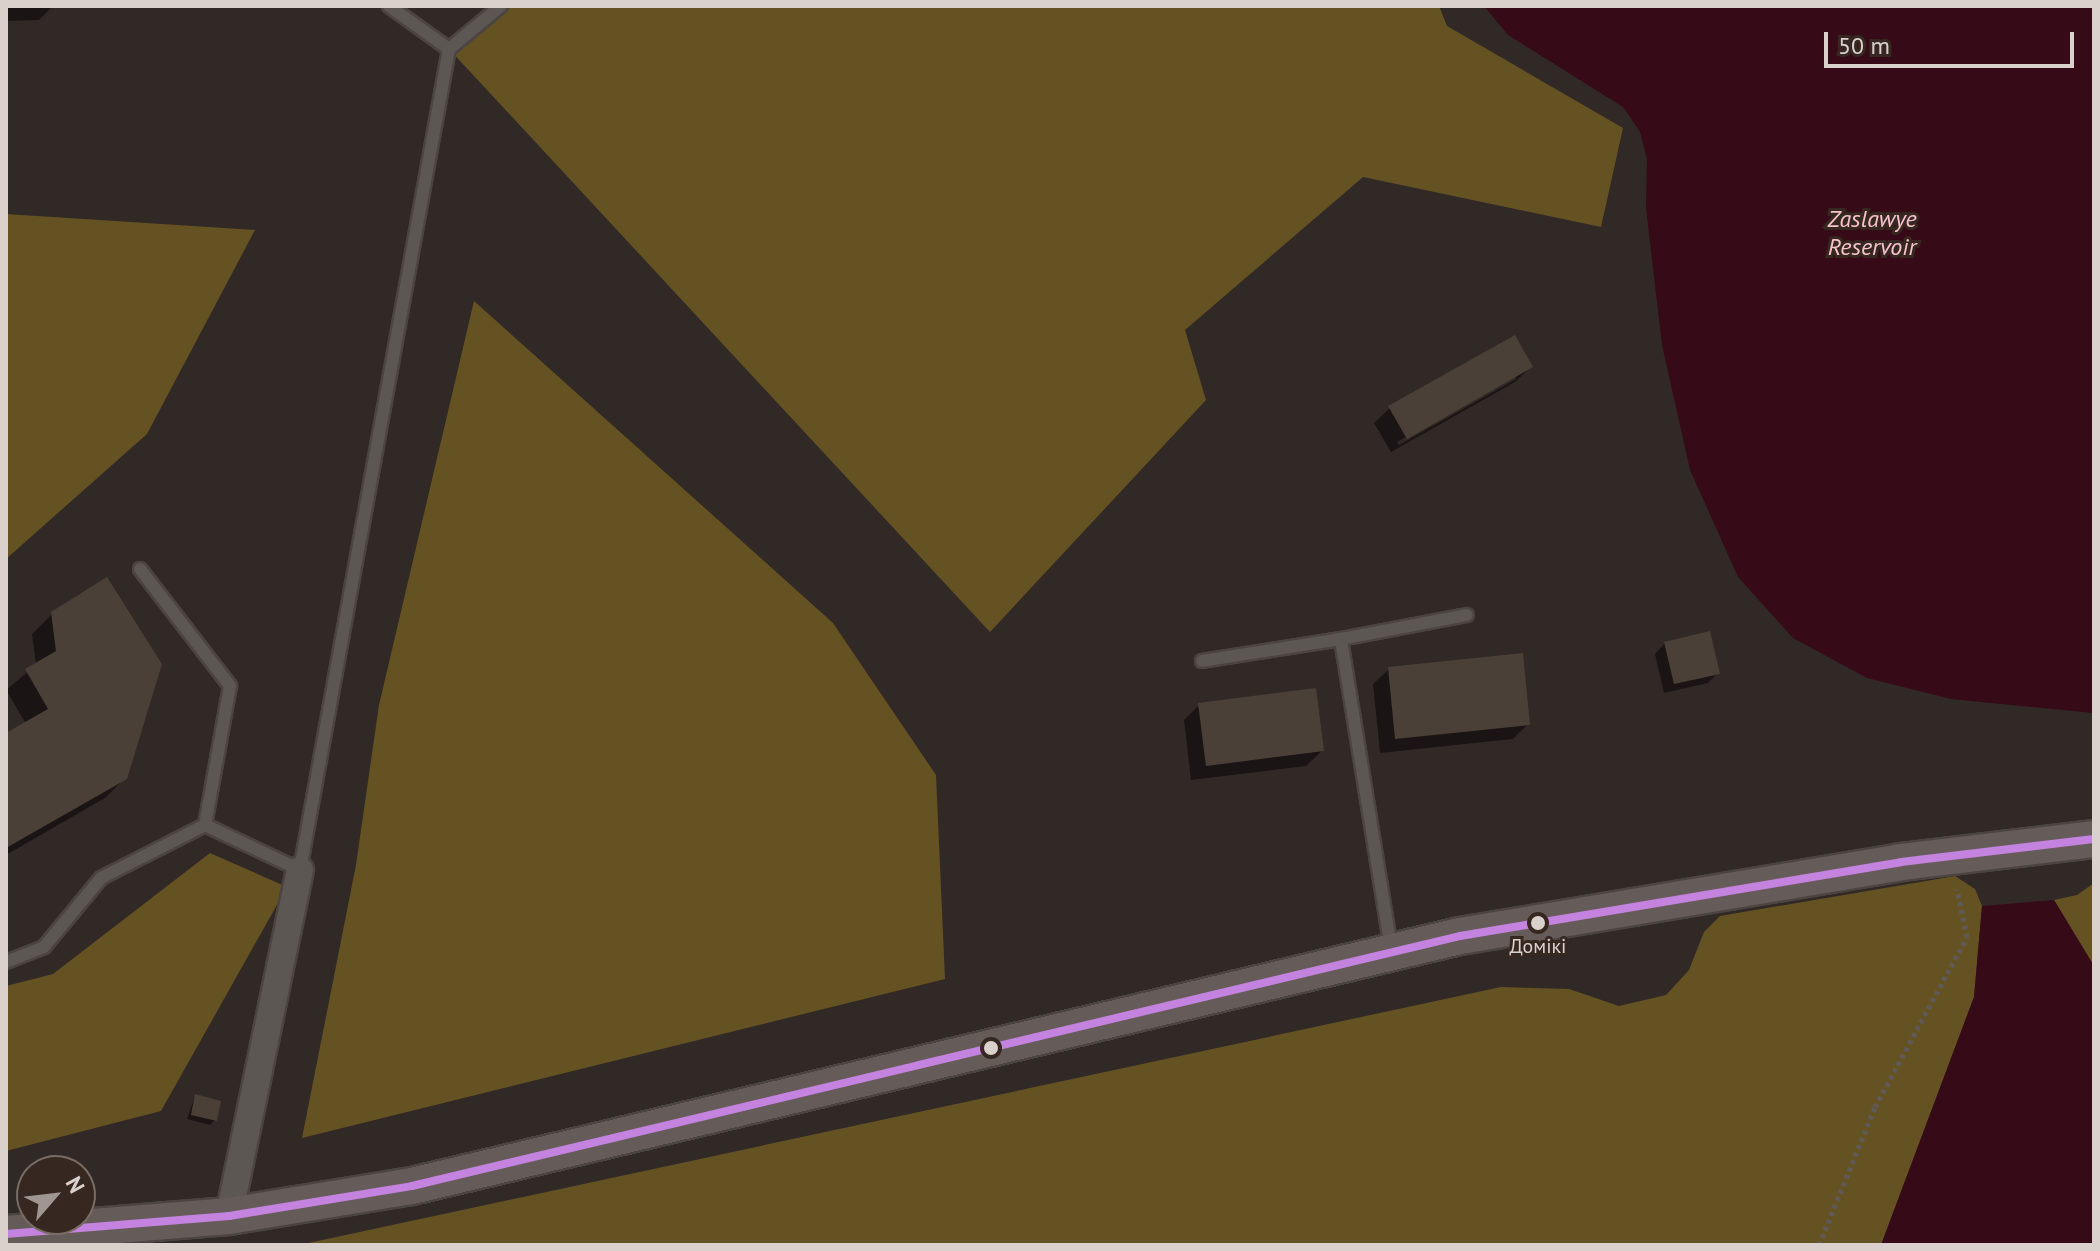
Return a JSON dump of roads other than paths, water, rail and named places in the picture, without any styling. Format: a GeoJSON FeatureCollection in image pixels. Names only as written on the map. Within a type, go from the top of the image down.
{"type":"FeatureCollection","features":[{"type":"Feature","properties":{"kind":"street"},"geometry":{"type":"LineString","coordinates":[[6,1234],[229,1216],[412,1186],[1476,933],[1950,855],[2094,839]]}},
{"type":"Feature","properties":{"kind":"street"},"geometry":{"type":"LineString","coordinates":[[229,1216],[300,870]]}},
{"type":"Feature","properties":{"kind":"lane"},"geometry":{"type":"LineString","coordinates":[[389,6],[449,49]]}},
{"type":"Feature","properties":{"kind":"lane"},"geometry":{"type":"LineString","coordinates":[[205,825],[300,870],[449,49],[501,6]]}},
{"type":"Feature","properties":{"kind":"lane"},"geometry":{"type":"LineString","coordinates":[[140,569],[230,686],[205,825]]}},
{"type":"Feature","properties":{"kind":"lane"},"geometry":{"type":"LineString","coordinates":[[1202,661],[1467,615]]}},
{"type":"Feature","properties":{"kind":"lane"},"geometry":{"type":"LineString","coordinates":[[1341,639],[1391,953]]}},
{"type":"Feature","properties":{"kind":"lane"},"geometry":{"type":"LineString","coordinates":[[6,962],[44,947],[101,878],[205,825]]}},
{"type":"Feature","properties":{"kind":"water","name":"Zaslawye Reservoir"},"geometry":{"type":"Polygon","coordinates":[[[1484,6],[2094,6],[2094,713],[1951,699],[1867,678],[1793,638],[1738,577],[1690,470],[1662,345],[1646,208],[1647,159],[1640,132],[1623,107],[1508,35],[1484,6]]]}},
{"type":"Feature","properties":{"kind":"water"},"geometry":{"type":"Polygon","coordinates":[[[2054,900],[2094,966],[2094,1245],[1881,1245],[1974,997],[1982,906],[2054,900]]]}},
{"type":"Feature","properties":{"kind":"place","name":"Домікі"},"geometry":{"type":"Point","coordinates":[1538,923]}}]}
